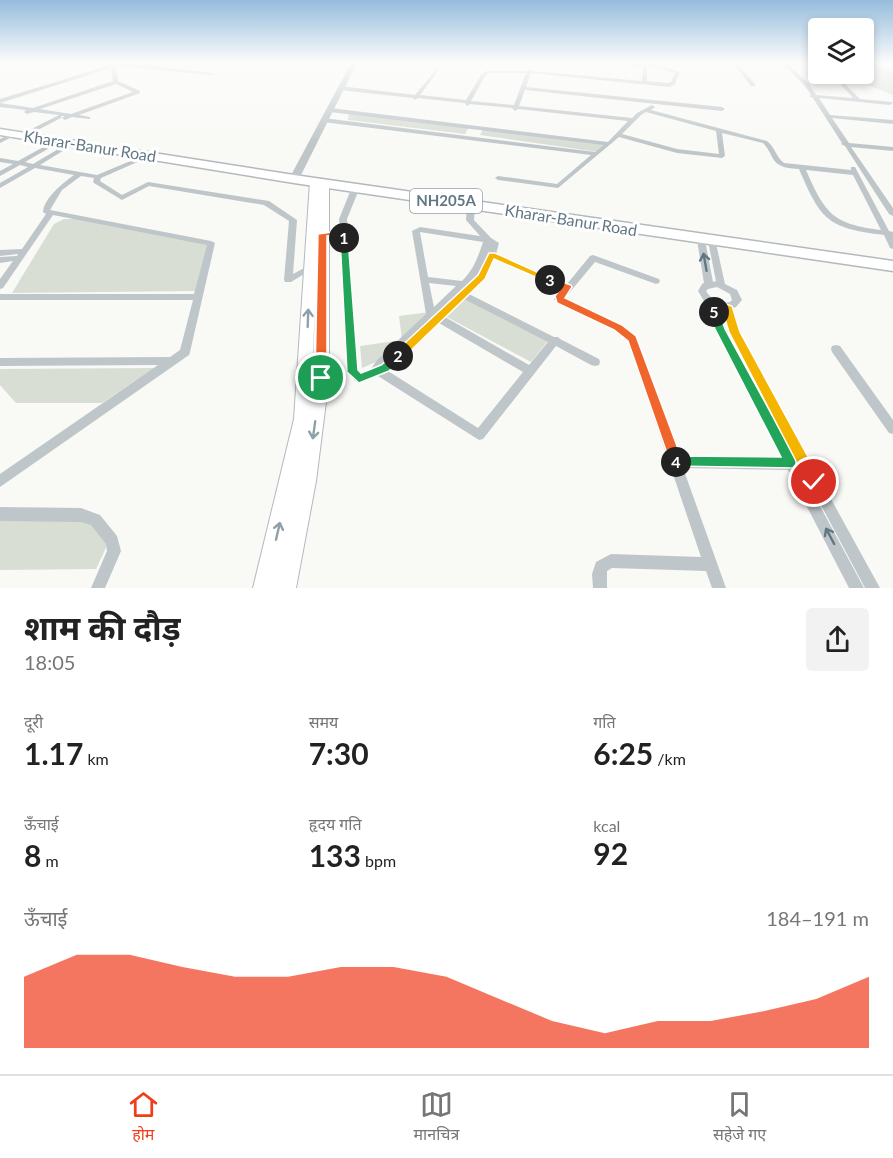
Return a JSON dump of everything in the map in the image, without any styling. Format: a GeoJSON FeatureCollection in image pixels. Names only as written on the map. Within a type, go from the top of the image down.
{"type":"FeatureCollection","features":[{"type":"Feature","properties":{"kind":"highway","name":"Kharar-Banur Road"},"geometry":{"type":"LineString","coordinates":[[0,132],[294,179],[893,266]]}},
{"type":"Feature","properties":{"kind":"main road"},"geometry":{"type":"LineString","coordinates":[[264,588],[302,419],[310,268],[320,182]]}},
{"type":"Feature","properties":{"kind":"main road"},"geometry":{"type":"LineString","coordinates":[[285,588],[307,481],[321,378],[323,234],[320,182]]}},
{"type":"Feature","properties":{"kind":"street"},"geometry":{"type":"LineString","coordinates":[[0,105],[43,90]]}},
{"type":"Feature","properties":{"kind":"street"},"geometry":{"type":"LineString","coordinates":[[30,111],[91,90]]}},
{"type":"Feature","properties":{"kind":"street"},"geometry":{"type":"LineString","coordinates":[[0,141],[138,92],[135,90]]}},
{"type":"Feature","properties":{"kind":"street"},"geometry":{"type":"LineString","coordinates":[[294,179],[339,90]]}},
{"type":"Feature","properties":{"kind":"street"},"geometry":{"type":"LineString","coordinates":[[354,90],[632,121]]}},
{"type":"Feature","properties":{"kind":"street"},"geometry":{"type":"LineString","coordinates":[[416,97],[421,90]]}},
{"type":"Feature","properties":{"kind":"street"},"geometry":{"type":"LineString","coordinates":[[465,103],[473,90]]}},
{"type":"Feature","properties":{"kind":"street"},"geometry":{"type":"LineString","coordinates":[[516,108],[522,90]]}},
{"type":"Feature","properties":{"kind":"street"},"geometry":{"type":"LineString","coordinates":[[547,90],[722,109]]}},
{"type":"Feature","properties":{"kind":"street"},"geometry":{"type":"LineString","coordinates":[[643,90],[649,101]]}},
{"type":"Feature","properties":{"kind":"street"},"geometry":{"type":"LineString","coordinates":[[804,90],[808,95],[890,103]]}},
{"type":"Feature","properties":{"kind":"street"},"geometry":{"type":"LineString","coordinates":[[849,90],[858,100]]}},
{"type":"Feature","properties":{"kind":"street"},"geometry":{"type":"LineString","coordinates":[[815,96],[880,199],[893,214]]}},
{"type":"Feature","properties":{"kind":"street"},"geometry":{"type":"LineString","coordinates":[[498,178],[556,187],[609,144],[632,121],[658,102]]}},
{"type":"Feature","properties":{"kind":"street"},"geometry":{"type":"LineString","coordinates":[[0,105],[81,120]]}},
{"type":"Feature","properties":{"kind":"street"},"geometry":{"type":"LineString","coordinates":[[330,110],[609,144]]}},
{"type":"Feature","properties":{"kind":"street"},"geometry":{"type":"LineString","coordinates":[[30,111],[88,118]]}},
{"type":"Feature","properties":{"kind":"street"},"geometry":{"type":"LineString","coordinates":[[648,111],[765,142],[770,145],[779,164],[856,173]]}},
{"type":"Feature","properties":{"kind":"street"},"geometry":{"type":"LineString","coordinates":[[827,116],[893,123]]}},
{"type":"Feature","properties":{"kind":"street"},"geometry":{"type":"LineString","coordinates":[[324,120],[596,154]]}},
{"type":"Feature","properties":{"kind":"street"},"geometry":{"type":"LineString","coordinates":[[467,138],[472,127]]}},
{"type":"Feature","properties":{"kind":"street"},"geometry":{"type":"LineString","coordinates":[[618,135],[671,150],[720,156],[723,154],[719,129]]}},
{"type":"Feature","properties":{"kind":"street"},"geometry":{"type":"LineString","coordinates":[[0,174],[58,141]]}},
{"type":"Feature","properties":{"kind":"street"},"geometry":{"type":"LineString","coordinates":[[0,186],[72,144]]}},
{"type":"Feature","properties":{"kind":"street"},"geometry":{"type":"LineString","coordinates":[[847,148],[893,151]]}},
{"type":"Feature","properties":{"kind":"street"},"geometry":{"type":"LineString","coordinates":[[847,148],[843,152],[889,234],[893,246]]}},
{"type":"Feature","properties":{"kind":"street"},"geometry":{"type":"LineString","coordinates":[[0,160],[98,177],[148,156]]}},
{"type":"Feature","properties":{"kind":"street"},"geometry":{"type":"LineString","coordinates":[[802,168],[817,205],[836,224],[889,234]]}},
{"type":"Feature","properties":{"kind":"street"},"geometry":{"type":"LineString","coordinates":[[0,481],[185,352],[212,246],[209,242],[51,213],[46,208],[57,193],[81,173]]}},
{"type":"Feature","properties":{"kind":"street"},"geometry":{"type":"LineString","coordinates":[[98,177],[96,182],[122,198],[146,184],[271,205],[293,220],[288,280],[310,268]]}},
{"type":"Feature","properties":{"kind":"street"},"geometry":{"type":"LineString","coordinates":[[356,187],[343,219],[353,372],[359,378],[376,372],[461,290],[477,270],[488,240]]}},
{"type":"Feature","properties":{"kind":"street"},"geometry":{"type":"LineString","coordinates":[[880,199],[893,200]]}},
{"type":"Feature","properties":{"kind":"street"},"geometry":{"type":"LineString","coordinates":[[471,205],[470,220],[488,240]]}},
{"type":"Feature","properties":{"kind":"street"},"geometry":{"type":"LineString","coordinates":[[0,286],[51,213]]}},
{"type":"Feature","properties":{"kind":"street"},"geometry":{"type":"LineString","coordinates":[[461,290],[485,273],[495,242],[417,230],[415,233],[424,279],[435,317],[531,371]]}},
{"type":"Feature","properties":{"kind":"street"},"geometry":{"type":"LineString","coordinates":[[323,234],[344,232]]}},
{"type":"Feature","properties":{"kind":"street"},"geometry":{"type":"LineString","coordinates":[[706,240],[709,285]]}},
{"type":"Feature","properties":{"kind":"street"},"geometry":{"type":"LineString","coordinates":[[706,240],[721,285],[736,296],[736,302],[727,306],[714,303],[703,294],[702,291],[709,285],[721,285]]}},
{"type":"Feature","properties":{"kind":"street"},"geometry":{"type":"LineString","coordinates":[[0,253],[22,254]]}},
{"type":"Feature","properties":{"kind":"street"},"geometry":{"type":"LineString","coordinates":[[0,260],[22,254]]}},
{"type":"Feature","properties":{"kind":"street"},"geometry":{"type":"LineString","coordinates":[[492,255],[567,287]]}},
{"type":"Feature","properties":{"kind":"street"},"geometry":{"type":"LineString","coordinates":[[656,281],[593,258],[560,296],[561,300],[618,327],[632,339],[719,588]]}},
{"type":"Feature","properties":{"kind":"street"},"geometry":{"type":"LineString","coordinates":[[424,279],[461,290],[595,362]]}},
{"type":"Feature","properties":{"kind":"street"},"geometry":{"type":"LineString","coordinates":[[0,297],[198,297]]}},
{"type":"Feature","properties":{"kind":"street"},"geometry":{"type":"LineString","coordinates":[[714,303],[720,329],[857,588]]}},
{"type":"Feature","properties":{"kind":"street"},"geometry":{"type":"LineString","coordinates":[[727,306],[730,322],[739,342],[873,588]]}},
{"type":"Feature","properties":{"kind":"street"},"geometry":{"type":"LineString","coordinates":[[376,372],[479,435],[555,340]]}},
{"type":"Feature","properties":{"kind":"street"},"geometry":{"type":"LineString","coordinates":[[836,349],[893,429]]}},
{"type":"Feature","properties":{"kind":"street"},"geometry":{"type":"LineString","coordinates":[[0,362],[171,362]]}},
{"type":"Feature","properties":{"kind":"street"},"geometry":{"type":"LineString","coordinates":[[675,462],[792,464]]}},
{"type":"Feature","properties":{"kind":"street"},"geometry":{"type":"LineString","coordinates":[[0,514],[81,515],[95,520],[112,541],[114,551],[98,588]]}},
{"type":"Feature","properties":{"kind":"street"},"geometry":{"type":"LineString","coordinates":[[600,588],[601,567],[611,561],[711,564]]}},
{"type":"Feature","properties":{"kind":"shaded area"},"geometry":{"type":"Polygon","coordinates":[[[881,90],[893,90],[893,95],[881,90]]]}},
{"type":"Feature","properties":{"kind":"shaded area"},"geometry":{"type":"Polygon","coordinates":[[[349,113],[469,127],[465,134],[348,120],[349,113]]]}},
{"type":"Feature","properties":{"kind":"shaded area"},"geometry":{"type":"Polygon","coordinates":[[[484,128],[607,145],[598,152],[480,135],[484,128]]]}},
{"type":"Feature","properties":{"kind":"shaded area"},"geometry":{"type":"Polygon","coordinates":[[[64,219],[78,219],[213,245],[197,291],[12,293],[54,224],[64,219]]]}},
{"type":"Feature","properties":{"kind":"shaded area"},"geometry":{"type":"Polygon","coordinates":[[[464,298],[548,341],[531,362],[445,316],[464,298]]]}},
{"type":"Feature","properties":{"kind":"shaded area"},"geometry":{"type":"Polygon","coordinates":[[[430,312],[402,340],[399,316],[430,312]]]}},
{"type":"Feature","properties":{"kind":"shaded area"},"geometry":{"type":"Polygon","coordinates":[[[402,340],[383,359],[362,368],[360,346],[402,340]]]}},
{"type":"Feature","properties":{"kind":"shaded area"},"geometry":{"type":"Polygon","coordinates":[[[154,368],[102,403],[16,403],[0,385],[0,369],[154,368]]]}},
{"type":"Feature","properties":{"kind":"shaded area"},"geometry":{"type":"Polygon","coordinates":[[[91,520],[111,537],[96,569],[0,570],[0,521],[91,520]]]}},
{"type":"Feature","properties":{"kind":"route"},"geometry":{"type":"LineString","coordinates":[[321,378],[323,234],[344,232],[353,372],[359,378],[385,368],[482,276],[492,255],[567,287],[559,299],[626,332],[637,347],[675,462],[792,464],[720,329],[714,312],[714,303],[727,306],[734,332],[814,482]]}}]}
